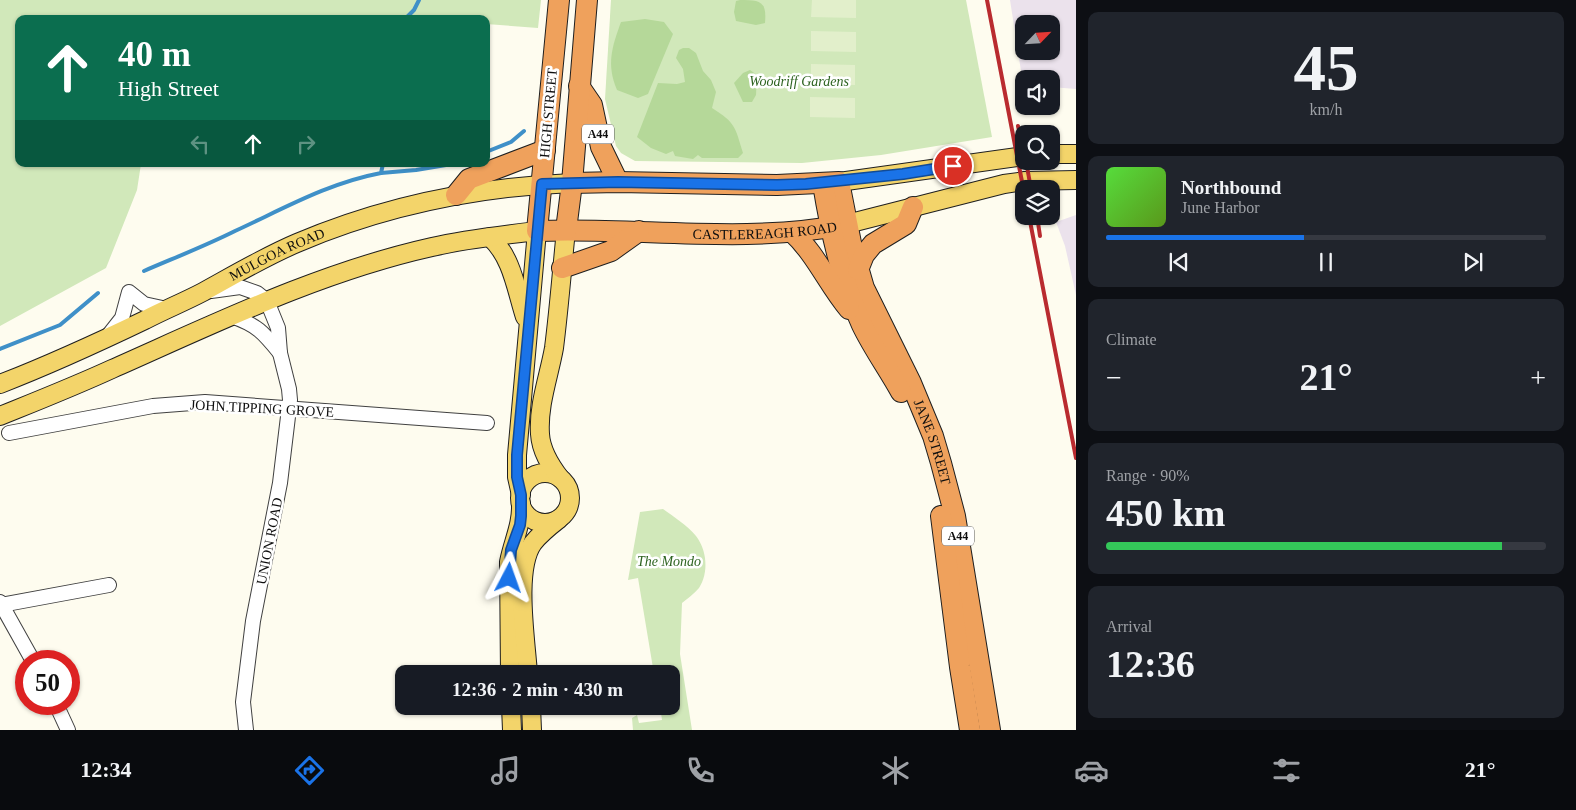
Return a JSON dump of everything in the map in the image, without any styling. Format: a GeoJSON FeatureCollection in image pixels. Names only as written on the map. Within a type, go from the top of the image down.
{"type":"FeatureCollection","features":[{"type":"Feature","properties":{"kind":"highway","name":"HIGH STREET"},"geometry":{"type":"LineString","coordinates":[[537,231],[559,0]]}},
{"type":"Feature","properties":{"kind":"highway","name":"HIGH STREET"},"geometry":{"type":"LineString","coordinates":[[566,230],[572,183],[587,0]]}},
{"type":"Feature","properties":{"kind":"highway","name":"HIGH STREET"},"geometry":{"type":"LineString","coordinates":[[579,86],[592,105],[602,147],[618,182]]}},
{"type":"Feature","properties":{"kind":"highway"},"geometry":{"type":"LineString","coordinates":[[456,196],[469,179],[545,150]]}},
{"type":"Feature","properties":{"kind":"highway"},"geometry":{"type":"LineString","coordinates":[[572,183],[777,185],[824,183]]}},
{"type":"Feature","properties":{"kind":"highway","name":"JANE STREET"},"geometry":{"type":"LineString","coordinates":[[824,183],[871,306],[911,382],[942,463],[955,516],[990,730]]}},
{"type":"Feature","properties":{"kind":"highway"},"geometry":{"type":"LineString","coordinates":[[858,270],[864,255],[873,244],[906,224],[912,207]]}},
{"type":"Feature","properties":{"kind":"highway","name":"JANE STREET"},"geometry":{"type":"LineString","coordinates":[[839,226],[841,272],[863,326],[901,391],[912,414],[925,448],[934,480],[940,506],[970,730]]}},
{"type":"Feature","properties":{"kind":"highway","name":"CASTLEREAGH ROAD"},"geometry":{"type":"LineString","coordinates":[[537,231],[639,231],[723,234],[792,232],[839,226]]}},
{"type":"Feature","properties":{"kind":"highway"},"geometry":{"type":"LineString","coordinates":[[562,268],[611,250],[639,231]]}},
{"type":"Feature","properties":{"kind":"highway","name":"A44"},"geometry":{"type":"LineString","coordinates":[[792,232],[805,244],[835,292],[863,326]]}},
{"type":"Feature","properties":{"kind":"main road"},"geometry":{"type":"LineString","coordinates":[[1060,154],[1076,154]]}},
{"type":"Feature","properties":{"kind":"main road"},"geometry":{"type":"LineString","coordinates":[[824,183],[1015,157]]}},
{"type":"Feature","properties":{"kind":"main road","name":"CASTLEREAGH ROAD"},"geometry":{"type":"LineString","coordinates":[[839,226],[1004,184],[1025,181],[1076,180]]}},
{"type":"Feature","properties":{"kind":"main road","name":"MULGOA ROAD"},"geometry":{"type":"LineString","coordinates":[[0,384],[107,338],[203,292],[271,255],[322,233],[383,213],[456,196],[498,188],[572,183]]}},
{"type":"Feature","properties":{"kind":"main road","name":"HIGH STREET"},"geometry":{"type":"LineString","coordinates":[[560,478],[550,466],[543,451],[540,434],[544,391],[554,348],[566,230]]}},
{"type":"Feature","properties":{"kind":"main road"},"geometry":{"type":"LineString","coordinates":[[0,416],[85,381],[231,316],[334,276],[398,255],[451,243],[537,231]]}},
{"type":"Feature","properties":{"kind":"main road","name":"HIGH STREET"},"geometry":{"type":"LineString","coordinates":[[510,665],[509,562],[511,550],[520,525],[521,499],[517,477],[517,455],[537,231]]}},
{"type":"Feature","properties":{"kind":"main road"},"geometry":{"type":"LineString","coordinates":[[490,237],[500,246],[506,256],[528,327]]}},
{"type":"Feature","properties":{"kind":"main road"},"geometry":{"type":"LineString","coordinates":[[527,665],[522,584],[523,568],[527,553],[533,543],[544,530],[558,519],[566,512],[570,500],[568,488],[560,478],[546,473],[539,474],[526,482],[521,499],[527,515],[539,522],[546,523],[558,519]]}},
{"type":"Feature","properties":{"kind":"main road"},"geometry":{"type":"LineString","coordinates":[[511,715],[512,730]]}},
{"type":"Feature","properties":{"kind":"main road"},"geometry":{"type":"LineString","coordinates":[[531,715],[532,730]]}},
{"type":"Feature","properties":{"kind":"street"},"geometry":{"type":"LineString","coordinates":[[203,292],[240,287],[257,293],[267,301]]}},
{"type":"Feature","properties":{"kind":"street"},"geometry":{"type":"LineString","coordinates":[[107,338],[122,318],[129,292],[144,304],[167,309]]}},
{"type":"Feature","properties":{"kind":"street","name":"UNION ROAD"},"geometry":{"type":"LineString","coordinates":[[246,730],[243,702],[252,630],[280,483],[290,408],[289,389],[280,353],[278,328],[267,301]]}},
{"type":"Feature","properties":{"kind":"street","name":"UNION ROAD"},"geometry":{"type":"LineString","coordinates":[[231,316],[249,322],[264,333],[280,353]]}},
{"type":"Feature","properties":{"kind":"street","name":"JOHN TIPPING GROVE"},"geometry":{"type":"LineString","coordinates":[[9,433],[153,406],[205,402],[487,423]]}},
{"type":"Feature","properties":{"kind":"street"},"geometry":{"type":"LineString","coordinates":[[27,650],[0,604],[109,585]]}},
{"type":"Feature","properties":{"kind":"street"},"geometry":{"type":"LineString","coordinates":[[61,715],[68,730]]}},
{"type":"Feature","properties":{"kind":"shaded area"},"geometry":{"type":"Polygon","coordinates":[[[1010,0],[1076,0],[1076,89],[1060,88],[1060,70],[1021,70],[1019,60],[1060,60],[1060,15],[1015,15],[1015,32],[1010,0]]]}},
{"type":"Feature","properties":{"kind":"shaded area"},"geometry":{"type":"Polygon","coordinates":[[[1076,215],[1076,295],[1065,246],[1057,225],[1060,225],[1060,221],[1076,215]]]}},
{"type":"Feature","properties":{"kind":"green space"},"geometry":{"type":"Polygon","coordinates":[[[0,0],[541,0],[538,28],[490,24],[490,15],[15,15],[15,167],[141,167],[137,190],[106,268],[0,326],[0,0]]]}},
{"type":"Feature","properties":{"kind":"green space","name":"Woodriff Gardens"},"geometry":{"type":"Polygon","coordinates":[[[611,0],[966,0],[992,137],[881,155],[802,163],[635,161],[621,153],[616,146],[605,99],[611,0]]]}},
{"type":"Feature","properties":{"kind":"green space"},"geometry":{"type":"Polygon","coordinates":[[[753,0],[761,3],[765,10],[765,23],[756,25],[736,21],[734,12],[736,1],[753,0]]]}},
{"type":"Feature","properties":{"kind":"green space"},"geometry":{"type":"Polygon","coordinates":[[[812,0],[856,0],[856,18],[811,17],[812,0]]]}},
{"type":"Feature","properties":{"kind":"green space"},"geometry":{"type":"Polygon","coordinates":[[[645,19],[664,22],[673,34],[648,94],[638,98],[617,90],[611,64],[615,40],[621,22],[645,19]]]}},
{"type":"Feature","properties":{"kind":"green space"},"geometry":{"type":"Polygon","coordinates":[[[811,31],[856,32],[856,52],[811,51],[811,31]]]}},
{"type":"Feature","properties":{"kind":"green space"},"geometry":{"type":"Polygon","coordinates":[[[689,48],[696,53],[703,71],[711,80],[716,92],[712,108],[734,126],[743,153],[738,158],[702,158],[698,155],[693,159],[675,156],[673,151],[666,154],[651,148],[637,137],[658,83],[677,84],[685,82],[683,69],[676,58],[679,50],[689,48]]]}},
{"type":"Feature","properties":{"kind":"green space"},"geometry":{"type":"Polygon","coordinates":[[[811,64],[855,65],[855,85],[811,84],[811,64]]]}},
{"type":"Feature","properties":{"kind":"green space"},"geometry":{"type":"Polygon","coordinates":[[[750,70],[757,75],[756,95],[752,102],[743,102],[734,83],[743,73],[750,70]]]}},
{"type":"Feature","properties":{"kind":"green space"},"geometry":{"type":"Polygon","coordinates":[[[810,97],[855,98],[855,118],[810,117],[810,97]]]}},
{"type":"Feature","properties":{"kind":"green space","name":"The Mondo"},"geometry":{"type":"Polygon","coordinates":[[[663,509],[685,525],[696,536],[703,548],[705,569],[702,582],[699,588],[682,603],[680,654],[692,730],[633,730],[632,718],[637,715],[639,723],[662,720],[661,715],[680,715],[680,665],[652,665],[638,578],[628,580],[640,512],[663,509]]]}},
{"type":"Feature","properties":{"kind":"waterway"},"geometry":{"type":"LineString","coordinates":[[409,15],[419,0]]}},
{"type":"Feature","properties":{"kind":"waterway"},"geometry":{"type":"LineString","coordinates":[[490,150],[511,142],[524,131]]}},
{"type":"Feature","properties":{"kind":"waterway"},"geometry":{"type":"LineString","coordinates":[[144,271],[324,190],[361,177],[381,173],[382,167]]}},
{"type":"Feature","properties":{"kind":"waterway"},"geometry":{"type":"LineString","coordinates":[[381,173],[434,167]]}},
{"type":"Feature","properties":{"kind":"waterway"},"geometry":{"type":"LineString","coordinates":[[0,349],[60,325],[98,293]]}},
{"type":"Feature","properties":{"kind":"railway"},"geometry":{"type":"LineString","coordinates":[[987,0],[1022,180]]}},
{"type":"Feature","properties":{"kind":"railway"},"geometry":{"type":"LineString","coordinates":[[1028,170],[1029,180]]}},
{"type":"Feature","properties":{"kind":"railway"},"geometry":{"type":"LineString","coordinates":[[1031,225],[1076,458]]}},
{"type":"Feature","properties":{"kind":"railway"},"geometry":{"type":"LineString","coordinates":[[1038,225],[1040,236]]}},
{"type":"Feature","properties":{"kind":"route"},"geometry":{"type":"LineString","coordinates":[[509,578],[511,550],[520,525],[521,516],[517,455],[542,184],[618,182],[823,184],[953,166]]}}]}
